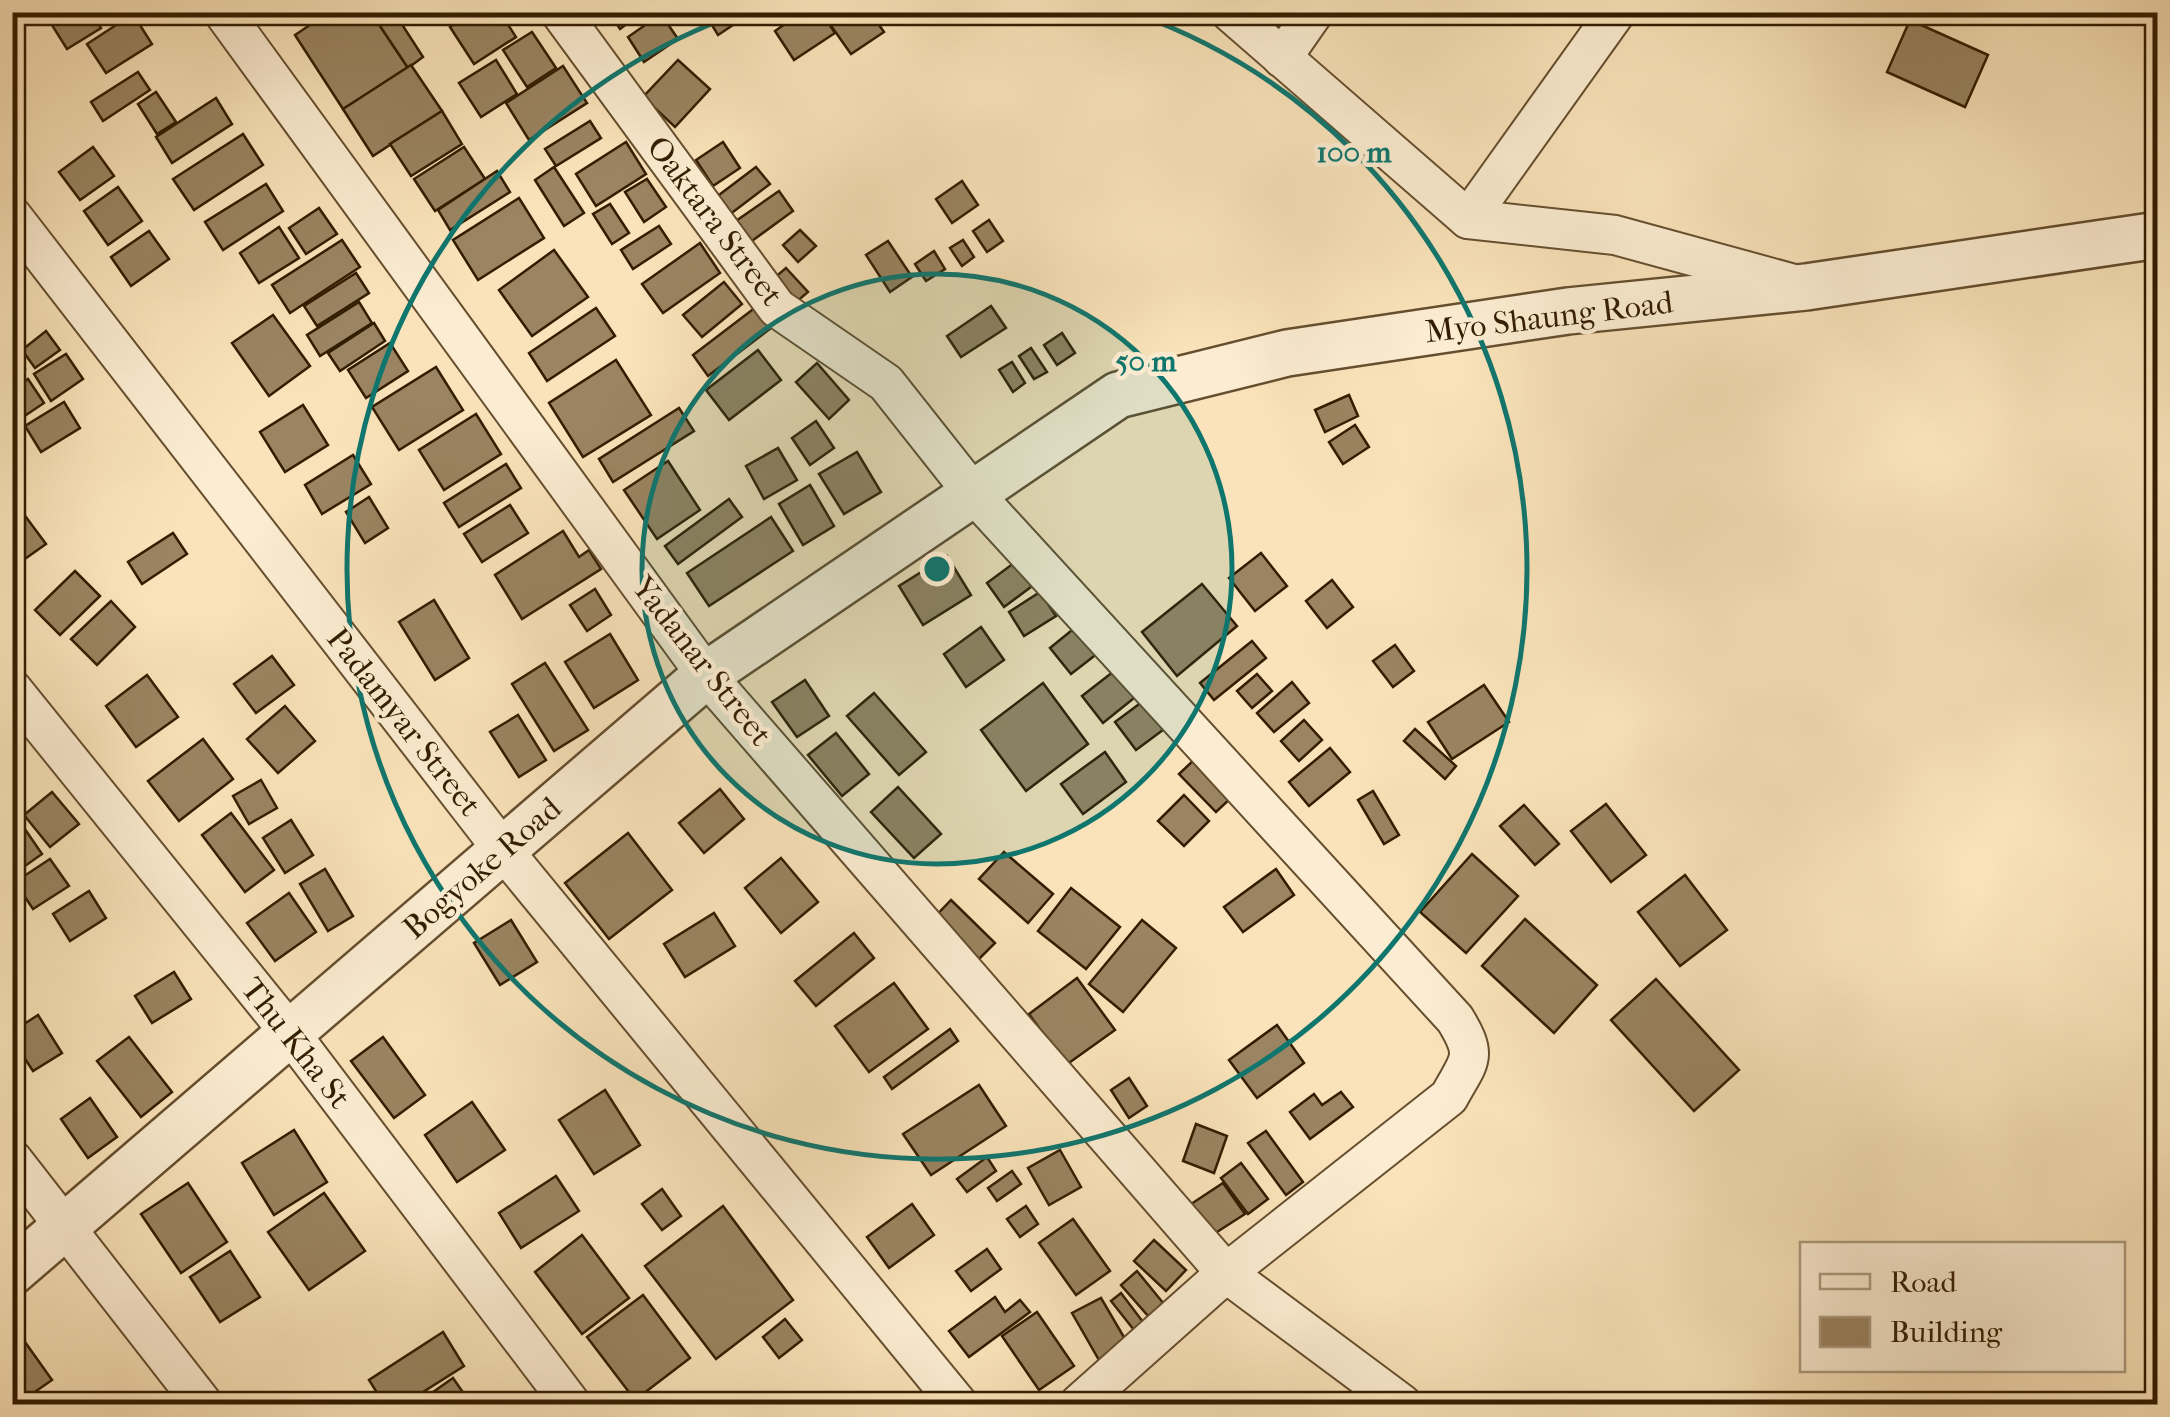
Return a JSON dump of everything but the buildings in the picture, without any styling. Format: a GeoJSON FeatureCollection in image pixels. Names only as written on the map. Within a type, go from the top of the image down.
{"type":"FeatureCollection","features":[{"type":"Feature","properties":{"kind":"street","name":"Yadanar Street"},"geometry":{"type":"LineString","coordinates":[[223,12],[706,675],[1226,1273],[1402,1404]]}},
{"type":"Feature","properties":{"kind":"street","name":"Oaktara Street"},"geometry":{"type":"LineString","coordinates":[[560,12],[778,308],[886,383],[973,493],[1455,1019],[1470,1042],[1470,1057],[1449,1098],[1226,1273]]}},
{"type":"Feature","properties":{"kind":"street"},"geometry":{"type":"LineString","coordinates":[[1230,12],[1468,219],[1616,234],[1806,287]]}},
{"type":"Feature","properties":{"kind":"street"},"geometry":{"type":"LineString","coordinates":[[1282,58],[1314,12]]}},
{"type":"Feature","properties":{"kind":"street"},"geometry":{"type":"LineString","coordinates":[[1468,219],[1616,12]]}},
{"type":"Feature","properties":{"kind":"street","name":"Padamyar Street"},"geometry":{"type":"LineString","coordinates":[[12,216],[503,850],[958,1404]]}},
{"type":"Feature","properties":{"kind":"street","name":"Myo Shaung Road"},"geometry":{"type":"LineString","coordinates":[[973,493],[1118,395],[1287,352],[1568,311],[1806,287],[2158,235]]}},
{"type":"Feature","properties":{"kind":"street","name":"Bogyoke Road"},"geometry":{"type":"LineString","coordinates":[[12,1272],[706,675],[973,493]]}},
{"type":"Feature","properties":{"kind":"street","name":"Thu Kha St"},"geometry":{"type":"LineString","coordinates":[[12,689],[290,1033],[572,1404]]}},
{"type":"Feature","properties":{"kind":"street"},"geometry":{"type":"LineString","coordinates":[[12,1159],[203,1404]]}},
{"type":"Feature","properties":{"kind":"street"},"geometry":{"type":"LineString","coordinates":[[1079,1404],[1226,1273]]}}]}
